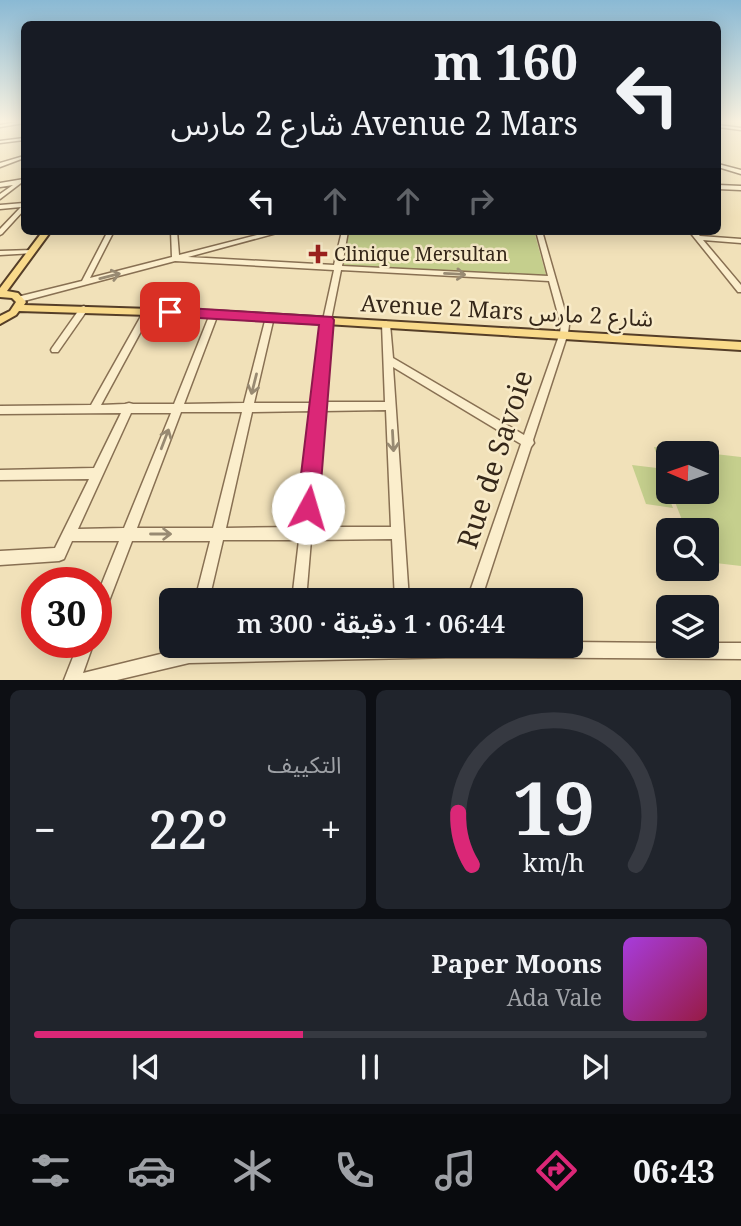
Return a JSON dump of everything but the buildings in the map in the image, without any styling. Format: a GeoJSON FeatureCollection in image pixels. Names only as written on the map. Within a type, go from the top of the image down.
{"type":"FeatureCollection","features":[{"type":"Feature","properties":{"kind":"main road"},"geometry":{"type":"LineString","coordinates":[[0,294],[44,235]]}},
{"type":"Feature","properties":{"kind":"main road","name":"Avenue 2 Mars شارع 2 مارس"},"geometry":{"type":"LineString","coordinates":[[0,294],[13,294],[19,304],[83,309],[564,333],[741,346]]}},
{"type":"Feature","properties":{"kind":"main road"},"geometry":{"type":"LineString","coordinates":[[0,321],[19,304]]}},
{"type":"Feature","properties":{"kind":"street"},"geometry":{"type":"LineString","coordinates":[[0,163],[21,160]]}},
{"type":"Feature","properties":{"kind":"street"},"geometry":{"type":"LineString","coordinates":[[721,167],[741,172]]}},
{"type":"Feature","properties":{"kind":"street"},"geometry":{"type":"LineString","coordinates":[[0,185],[21,181]]}},
{"type":"Feature","properties":{"kind":"street"},"geometry":{"type":"LineString","coordinates":[[0,197],[21,182]]}},
{"type":"Feature","properties":{"kind":"street"},"geometry":{"type":"LineString","coordinates":[[721,187],[741,188]]}},
{"type":"Feature","properties":{"kind":"street"},"geometry":{"type":"LineString","coordinates":[[0,206],[21,206]]}},
{"type":"Feature","properties":{"kind":"street"},"geometry":{"type":"LineString","coordinates":[[0,233],[21,209]]}},
{"type":"Feature","properties":{"kind":"street"},"geometry":{"type":"LineString","coordinates":[[83,283],[109,235]]}},
{"type":"Feature","properties":{"kind":"street"},"geometry":{"type":"LineString","coordinates":[[174,235],[176,259]]}},
{"type":"Feature","properties":{"kind":"street"},"geometry":{"type":"LineString","coordinates":[[19,304],[83,283],[266,235]]}},
{"type":"Feature","properties":{"kind":"street"},"geometry":{"type":"LineString","coordinates":[[300,588],[327,320],[344,235]]}},
{"type":"Feature","properties":{"kind":"street"},"geometry":{"type":"LineString","coordinates":[[540,235],[565,325],[564,333]]}},
{"type":"Feature","properties":{"kind":"street"},"geometry":{"type":"LineString","coordinates":[[695,235],[741,290]]}},
{"type":"Feature","properties":{"kind":"street"},"geometry":{"type":"LineString","coordinates":[[698,238],[741,241]]}},
{"type":"Feature","properties":{"kind":"street"},"geometry":{"type":"LineString","coordinates":[[0,253],[32,252]]}},
{"type":"Feature","properties":{"kind":"street"},"geometry":{"type":"LineString","coordinates":[[176,259],[553,279]]}},
{"type":"Feature","properties":{"kind":"street"},"geometry":{"type":"LineString","coordinates":[[55,349],[83,309]]}},
{"type":"Feature","properties":{"kind":"street"},"geometry":{"type":"LineString","coordinates":[[94,408],[148,311]]}},
{"type":"Feature","properties":{"kind":"street"},"geometry":{"type":"LineString","coordinates":[[112,576],[214,314]]}},
{"type":"Feature","properties":{"kind":"street"},"geometry":{"type":"LineString","coordinates":[[205,588],[270,317]]}},
{"type":"Feature","properties":{"kind":"street"},"geometry":{"type":"LineString","coordinates":[[386,324],[401,588]]}},
{"type":"Feature","properties":{"kind":"street","name":"Rue de Savoie"},"geometry":{"type":"LineString","coordinates":[[478,588],[564,333]]}},
{"type":"Feature","properties":{"kind":"street"},"geometry":{"type":"LineString","coordinates":[[388,360],[529,443]]}},
{"type":"Feature","properties":{"kind":"street"},"geometry":{"type":"LineString","coordinates":[[0,410],[391,406]]}},
{"type":"Feature","properties":{"kind":"street"},"geometry":{"type":"LineString","coordinates":[[0,558],[57,556],[129,407]]}},
{"type":"Feature","properties":{"kind":"street"},"geometry":{"type":"LineString","coordinates":[[0,475],[98,473]]}},
{"type":"Feature","properties":{"kind":"street"},"geometry":{"type":"LineString","coordinates":[[69,535],[398,533]]}},
{"type":"Feature","properties":{"kind":"street"},"geometry":{"type":"LineString","coordinates":[[583,649],[741,651]]}},
{"type":"Feature","properties":{"kind":"street"},"geometry":{"type":"LineString","coordinates":[[72,680],[81,658]]}},
{"type":"Feature","properties":{"kind":"street"},"geometry":{"type":"LineString","coordinates":[[84,680],[162,658]]}},
{"type":"Feature","properties":{"kind":"green space"},"geometry":{"type":"Polygon","coordinates":[[[348,235],[535,235],[546,275],[342,266],[348,235]]]}},
{"type":"Feature","properties":{"kind":"green space"},"geometry":{"type":"Polygon","coordinates":[[[719,454],[741,457],[741,566],[719,563],[719,518],[681,518],[676,504],[719,504],[719,454]]]}},
{"type":"Feature","properties":{"kind":"green space"},"geometry":{"type":"Polygon","coordinates":[[[632,465],[656,468],[656,504],[671,504],[673,508],[646,504],[632,465]]]}},
{"type":"Feature","properties":{"kind":"place","name":"Clinique Mersultan"},"geometry":{"type":"Point","coordinates":[318,254]}},
{"type":"Feature","properties":{"kind":"route"},"geometry":{"type":"LineString","coordinates":[[170,312],[327,320],[308,508]]}}]}
